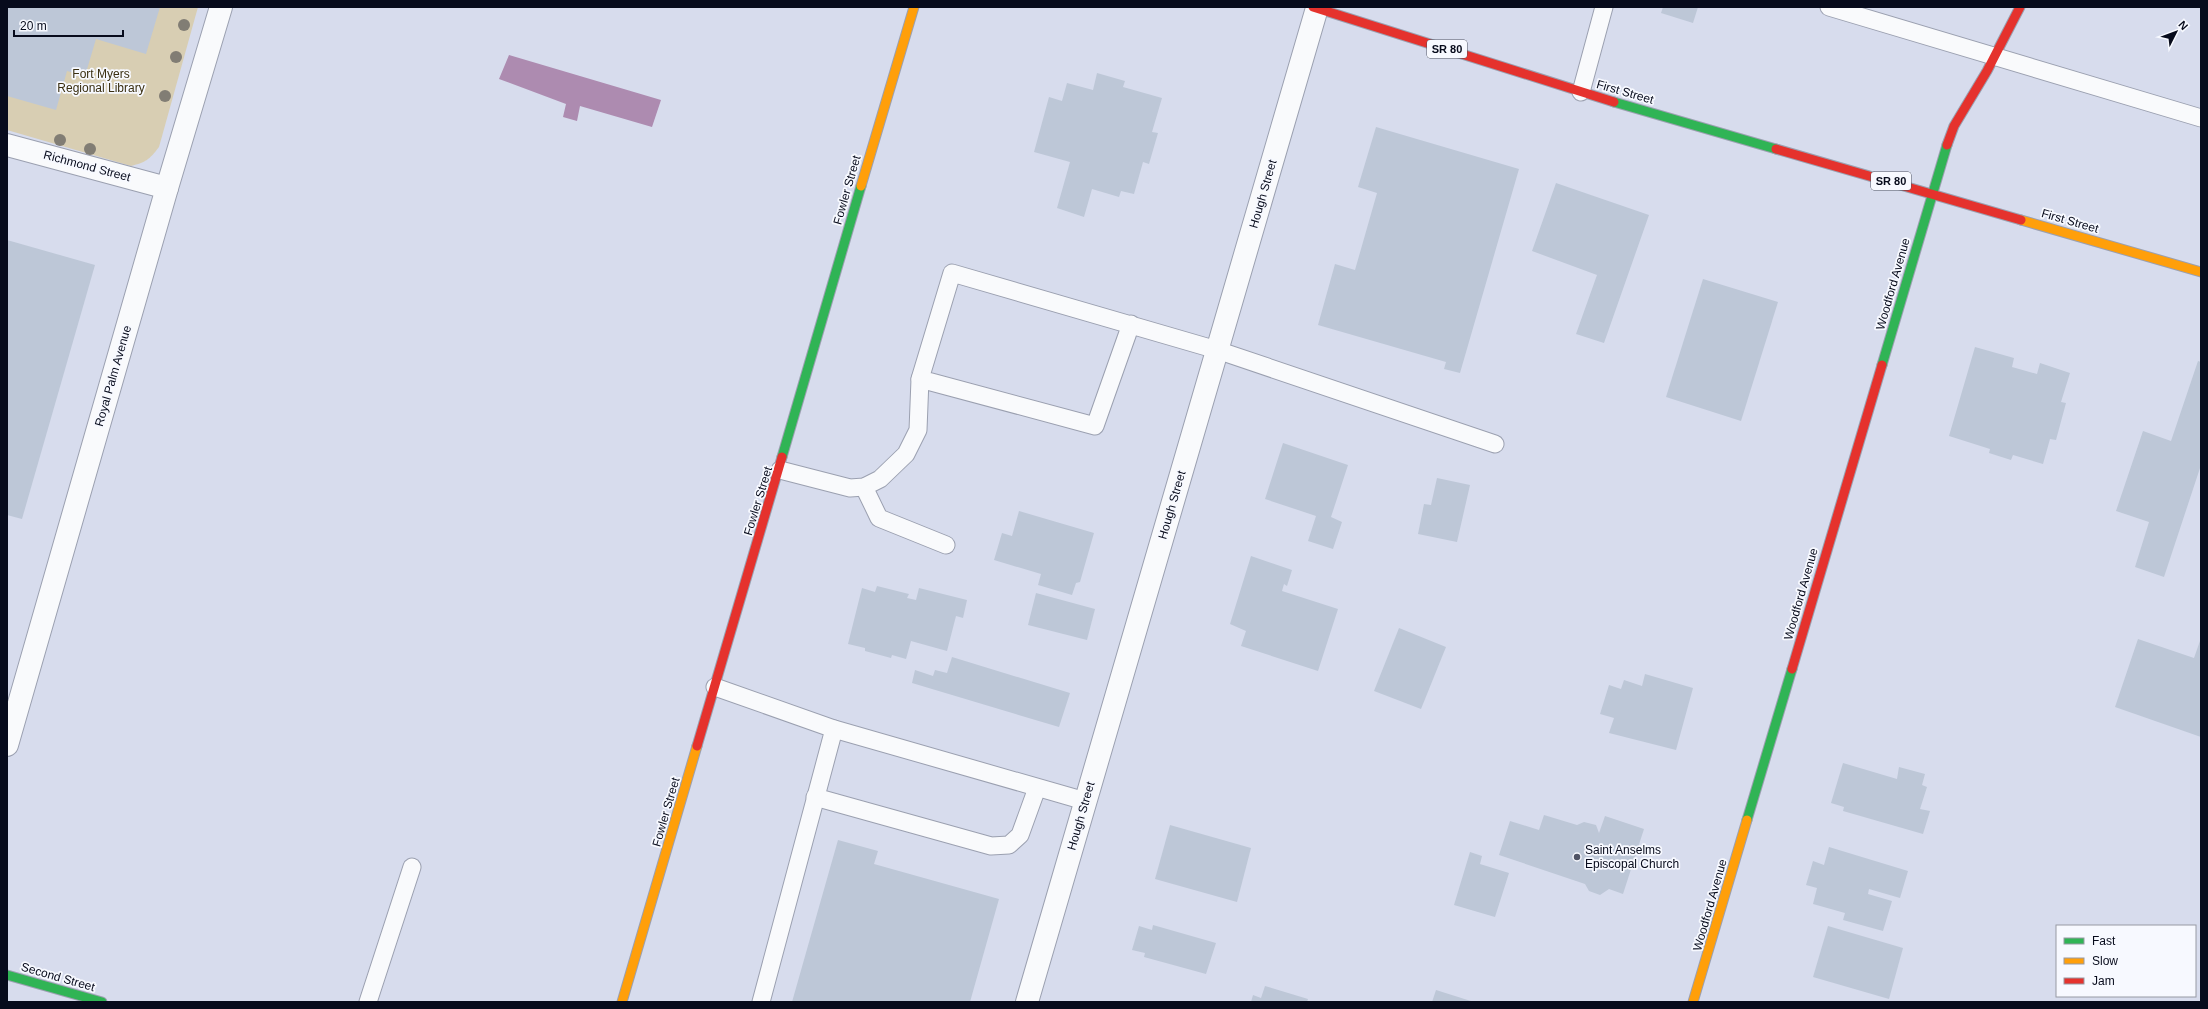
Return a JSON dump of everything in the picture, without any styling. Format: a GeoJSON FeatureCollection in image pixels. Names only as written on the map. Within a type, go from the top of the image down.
{"type":"FeatureCollection","features":[{"type":"Feature","properties":{"kind":"main road","name":"Fowler Street"},"geometry":{"type":"LineString","coordinates":[[622,1002],[780,470],[914,7]]}},
{"type":"Feature","properties":{"kind":"main road"},"geometry":{"type":"LineString","coordinates":[[1932,193],[1954,126],[1994,57],[2020,7]]}},
{"type":"Feature","properties":{"kind":"main road","name":"First Street"},"geometry":{"type":"LineString","coordinates":[[1315,8],[1581,92],[2201,272]]}},
{"type":"Feature","properties":{"kind":"main road","name":"Woodford Avenue"},"geometry":{"type":"LineString","coordinates":[[1693,1002],[1932,193]]}},
{"type":"Feature","properties":{"kind":"main road","name":"Second Street"},"geometry":{"type":"LineString","coordinates":[[7,975],[102,1002]]}},
{"type":"Feature","properties":{"kind":"street","name":"Royal Palm Avenue"},"geometry":{"type":"LineString","coordinates":[[7,745],[167,188],[221,7]]}},
{"type":"Feature","properties":{"kind":"street","name":"Hough Street"},"geometry":{"type":"LineString","coordinates":[[1027,1002],[1315,8]]}},
{"type":"Feature","properties":{"kind":"street","name":"Richmond Street"},"geometry":{"type":"LineString","coordinates":[[7,145],[167,188]]}},
{"type":"Feature","properties":{"kind":"lane"},"geometry":{"type":"LineString","coordinates":[[1581,92],[1604,7]]}},
{"type":"Feature","properties":{"kind":"lane"},"geometry":{"type":"LineString","coordinates":[[1829,7],[2201,118]]}},
{"type":"Feature","properties":{"kind":"lane"},"geometry":{"type":"LineString","coordinates":[[780,470],[850,488],[864,487],[880,479],[906,454],[918,430],[920,379],[952,273],[1217,350],[1496,444]]}},
{"type":"Feature","properties":{"kind":"lane"},"geometry":{"type":"LineString","coordinates":[[920,379],[1095,426],[1131,324]]}},
{"type":"Feature","properties":{"kind":"lane"},"geometry":{"type":"LineString","coordinates":[[864,487],[879,518],[946,545]]}},
{"type":"Feature","properties":{"kind":"lane"},"geometry":{"type":"LineString","coordinates":[[715,687],[834,729],[1085,801]]}},
{"type":"Feature","properties":{"kind":"lane"},"geometry":{"type":"LineString","coordinates":[[761,1002],[834,729]]}},
{"type":"Feature","properties":{"kind":"lane"},"geometry":{"type":"LineString","coordinates":[[815,798],[991,846],[1009,846],[1020,835],[1037,788]]}},
{"type":"Feature","properties":{"kind":"lane"},"geometry":{"type":"LineString","coordinates":[[368,1002],[412,867]]}},
{"type":"Feature","properties":{"kind":"green space","name":"Fort Myers Regional Library"},"geometry":{"type":"Polygon","coordinates":[[[7,7],[198,7],[159,147],[150,158],[144,162],[131,166],[7,130],[7,7]]]}},
{"type":"Feature","properties":{"kind":"shaded area"},"geometry":{"type":"Polygon","coordinates":[[[509,55],[661,100],[652,127],[580,106],[577,121],[563,117],[566,104],[499,79],[509,55]]]}},
{"type":"Feature","properties":{"kind":"building","name":"Fort Myers Regional Library"},"geometry":{"type":"Polygon","coordinates":[[[7,7],[160,7],[146,54],[96,39],[85,76],[67,71],[56,110],[7,96],[7,7]]]}},
{"type":"Feature","properties":{"kind":"building"},"geometry":{"type":"Polygon","coordinates":[[[1663,7],[1698,7],[1693,23],[1661,13],[1663,7]]]}},
{"type":"Feature","properties":{"kind":"building"},"geometry":{"type":"Polygon","coordinates":[[[1097,73],[1125,81],[1123,87],[1162,98],[1152,132],[1158,133],[1149,164],[1143,162],[1134,194],[1121,191],[1119,197],[1092,189],[1084,217],[1057,208],[1070,162],[1034,152],[1049,97],[1062,101],[1067,83],[1093,90],[1097,73]]]}},
{"type":"Feature","properties":{"kind":"building"},"geometry":{"type":"Polygon","coordinates":[[[1376,127],[1519,169],[1460,373],[1444,369],[1446,362],[1318,325],[1335,264],[1355,270],[1377,193],[1358,187],[1376,127]]]}},
{"type":"Feature","properties":{"kind":"building"},"geometry":{"type":"Polygon","coordinates":[[[1556,183],[1649,215],[1604,343],[1576,334],[1597,275],[1532,251],[1556,183]]]}},
{"type":"Feature","properties":{"kind":"building"},"geometry":{"type":"Polygon","coordinates":[[[7,240],[95,265],[22,519],[7,515],[7,240]]]}},
{"type":"Feature","properties":{"kind":"building"},"geometry":{"type":"Polygon","coordinates":[[[1703,279],[1778,302],[1741,421],[1666,397],[1703,279]]]}},
{"type":"Feature","properties":{"kind":"building"},"geometry":{"type":"Polygon","coordinates":[[[1975,347],[2014,358],[2012,367],[2037,374],[2040,363],[2070,373],[2061,402],[2066,403],[2056,440],[2050,439],[2043,464],[2013,455],[2011,460],[1989,453],[1990,449],[1949,436],[1975,347]]]}},
{"type":"Feature","properties":{"kind":"building"},"geometry":{"type":"Polygon","coordinates":[[[2198,361],[2201,362],[2201,465],[2164,577],[2135,567],[2149,522],[2116,511],[2143,431],[2171,441],[2198,361]]]}},
{"type":"Feature","properties":{"kind":"building"},"geometry":{"type":"Polygon","coordinates":[[[1283,443],[1348,465],[1331,517],[1342,522],[1333,549],[1308,541],[1316,516],[1265,499],[1283,443]]]}},
{"type":"Feature","properties":{"kind":"building"},"geometry":{"type":"Polygon","coordinates":[[[1437,478],[1470,485],[1457,542],[1418,534],[1424,504],[1431,505],[1437,478]]]}},
{"type":"Feature","properties":{"kind":"building"},"geometry":{"type":"Polygon","coordinates":[[[1019,511],[1094,533],[1080,582],[1076,583],[1072,595],[1038,585],[1041,574],[994,560],[1002,533],[1012,536],[1019,511]]]}},
{"type":"Feature","properties":{"kind":"building"},"geometry":{"type":"Polygon","coordinates":[[[1251,556],[1292,570],[1287,586],[1284,584],[1282,591],[1338,609],[1318,671],[1241,646],[1246,631],[1230,624],[1251,556]]]}},
{"type":"Feature","properties":{"kind":"building"},"geometry":{"type":"Polygon","coordinates":[[[877,586],[909,594],[907,598],[916,600],[919,588],[967,600],[963,618],[956,616],[947,651],[911,641],[906,659],[892,655],[891,658],[865,651],[865,648],[848,644],[862,588],[875,592],[877,586]]]}},
{"type":"Feature","properties":{"kind":"building"},"geometry":{"type":"Polygon","coordinates":[[[1036,593],[1095,609],[1087,640],[1028,625],[1036,593]]]}},
{"type":"Feature","properties":{"kind":"building"},"geometry":{"type":"Polygon","coordinates":[[[1399,628],[1446,647],[1421,709],[1374,691],[1399,628]]]}},
{"type":"Feature","properties":{"kind":"building"},"geometry":{"type":"Polygon","coordinates":[[[2201,638],[2201,737],[2115,707],[2138,639],[2194,658],[2201,638]]]}},
{"type":"Feature","properties":{"kind":"building"},"geometry":{"type":"Polygon","coordinates":[[[952,657],[1070,693],[1059,727],[912,683],[915,670],[933,676],[935,670],[947,673],[952,657]]]}},
{"type":"Feature","properties":{"kind":"building"},"geometry":{"type":"Polygon","coordinates":[[[1645,674],[1693,688],[1676,750],[1609,733],[1614,718],[1600,714],[1609,685],[1621,689],[1624,680],[1642,686],[1645,674]]]}},
{"type":"Feature","properties":{"kind":"building"},"geometry":{"type":"Polygon","coordinates":[[[1843,763],[1897,779],[1899,767],[1925,774],[1922,785],[1927,787],[1920,809],[1930,811],[1923,834],[1843,811],[1844,807],[1831,803],[1843,763]]]}},
{"type":"Feature","properties":{"kind":"building"},"geometry":{"type":"Polygon","coordinates":[[[1544,815],[1577,825],[1584,822],[1596,825],[1599,833],[1605,816],[1644,829],[1623,894],[1609,889],[1600,895],[1589,891],[1585,884],[1499,855],[1510,821],[1539,830],[1544,815]]]}},
{"type":"Feature","properties":{"kind":"building"},"geometry":{"type":"Polygon","coordinates":[[[1170,825],[1251,848],[1237,902],[1155,879],[1170,825]]]}},
{"type":"Feature","properties":{"kind":"building"},"geometry":{"type":"Polygon","coordinates":[[[838,840],[878,851],[874,864],[999,899],[970,1002],[792,1002],[838,840]]]}},
{"type":"Feature","properties":{"kind":"building"},"geometry":{"type":"Polygon","coordinates":[[[1829,847],[1908,871],[1900,898],[1869,889],[1868,894],[1892,901],[1883,931],[1843,920],[1845,913],[1813,904],[1817,888],[1806,885],[1813,861],[1824,865],[1829,847]]]}},
{"type":"Feature","properties":{"kind":"building"},"geometry":{"type":"Polygon","coordinates":[[[1470,852],[1482,856],[1480,864],[1509,873],[1495,917],[1454,905],[1470,852]]]}},
{"type":"Feature","properties":{"kind":"building"},"geometry":{"type":"Polygon","coordinates":[[[1153,925],[1216,943],[1206,974],[1144,957],[1145,953],[1132,950],[1139,926],[1152,930],[1153,925]]]}},
{"type":"Feature","properties":{"kind":"building"},"geometry":{"type":"Polygon","coordinates":[[[1828,926],[1903,948],[1889,999],[1813,977],[1828,926]]]}},
{"type":"Feature","properties":{"kind":"building"},"geometry":{"type":"Polygon","coordinates":[[[1265,986],[1308,999],[1307,1002],[1251,1002],[1253,995],[1261,998],[1265,986]]]}},
{"type":"Feature","properties":{"kind":"building"},"geometry":{"type":"Polygon","coordinates":[[[1436,990],[1474,1002],[1432,1002],[1436,990]]]}},
{"type":"Feature","properties":{"kind":"traffic: fast"},"geometry":{"type":"LineString","coordinates":[[1614,102],[1776,149]]}},
{"type":"Feature","properties":{"kind":"traffic: fast"},"geometry":{"type":"LineString","coordinates":[[1882,365],[1947,145]]}},
{"type":"Feature","properties":{"kind":"traffic: fast"},"geometry":{"type":"LineString","coordinates":[[782,457],[861,186]]}},
{"type":"Feature","properties":{"kind":"traffic: fast"},"geometry":{"type":"LineString","coordinates":[[1747,820],[1792,669]]}},
{"type":"Feature","properties":{"kind":"traffic: fast"},"geometry":{"type":"LineString","coordinates":[[7,975],[102,1002]]}},
{"type":"Feature","properties":{"kind":"traffic: slow"},"geometry":{"type":"LineString","coordinates":[[861,186],[914,7]]}},
{"type":"Feature","properties":{"kind":"traffic: slow"},"geometry":{"type":"LineString","coordinates":[[2021,220],[2201,272]]}},
{"type":"Feature","properties":{"kind":"traffic: slow"},"geometry":{"type":"LineString","coordinates":[[622,1002],[697,746]]}},
{"type":"Feature","properties":{"kind":"traffic: slow"},"geometry":{"type":"LineString","coordinates":[[1693,1002],[1747,820]]}},
{"type":"Feature","properties":{"kind":"traffic: jam"},"geometry":{"type":"LineString","coordinates":[[1313,7],[1614,102]]}},
{"type":"Feature","properties":{"kind":"traffic: jam"},"geometry":{"type":"LineString","coordinates":[[1947,145],[1954,126],[1987,71],[2020,7]]}},
{"type":"Feature","properties":{"kind":"traffic: jam"},"geometry":{"type":"LineString","coordinates":[[1776,149],[2021,220]]}},
{"type":"Feature","properties":{"kind":"traffic: jam"},"geometry":{"type":"LineString","coordinates":[[1792,669],[1882,365]]}},
{"type":"Feature","properties":{"kind":"traffic: jam"},"geometry":{"type":"LineString","coordinates":[[697,746],[782,457]]}},
{"type":"Feature","properties":{"kind":"place","name":"Saint Anselms Episcopal Church"},"geometry":{"type":"Point","coordinates":[1577,857]}}]}
